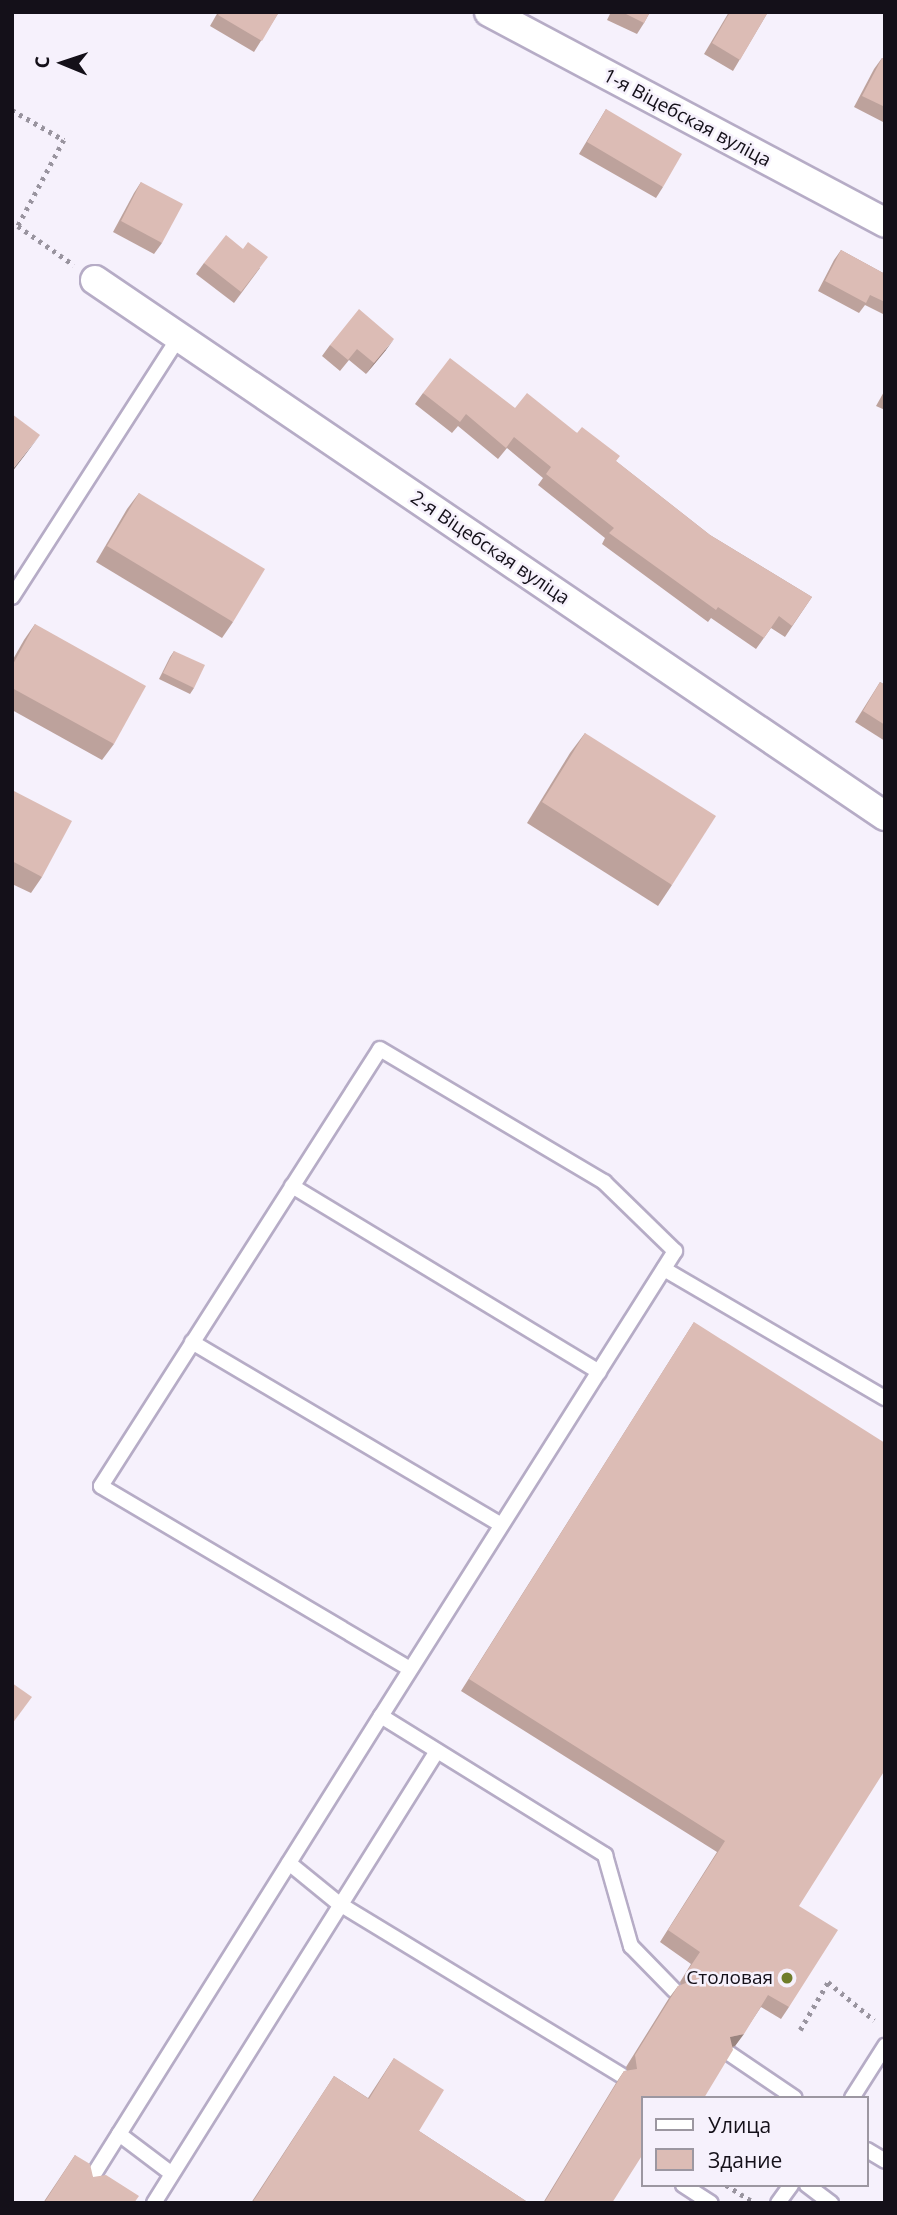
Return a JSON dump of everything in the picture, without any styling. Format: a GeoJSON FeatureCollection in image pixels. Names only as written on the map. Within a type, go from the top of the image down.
{"type":"FeatureCollection","features":[{"type":"Feature","properties":{"kind":"street","name":"1-я Віцебская вуліца"},"geometry":{"type":"LineString","coordinates":[[489,12],[885,223]]}},
{"type":"Feature","properties":{"kind":"street","name":"2-я Віцебская вуліца"},"geometry":{"type":"LineString","coordinates":[[95,280],[885,816]]}},
{"type":"Feature","properties":{"kind":"lane"},"geometry":{"type":"LineString","coordinates":[[12,597],[179,337]]}},
{"type":"Feature","properties":{"kind":"lane"},"geometry":{"type":"LineString","coordinates":[[84,2190],[675,1251],[604,1182],[380,1049],[101,1486],[410,1670]]}},
{"type":"Feature","properties":{"kind":"lane"},"geometry":{"type":"LineString","coordinates":[[292,1186],[599,1372]]}},
{"type":"Feature","properties":{"kind":"lane"},"geometry":{"type":"LineString","coordinates":[[664,1269],[885,1398]]}},
{"type":"Feature","properties":{"kind":"lane"},"geometry":{"type":"LineString","coordinates":[[192,1342],[501,1525]]}},
{"type":"Feature","properties":{"kind":"lane"},"geometry":{"type":"LineString","coordinates":[[381,1716],[605,1855],[631,1946],[674,1990]]}},
{"type":"Feature","properties":{"kind":"lane"},"geometry":{"type":"LineString","coordinates":[[154,2203],[338,1903],[437,1751]]}},
{"type":"Feature","properties":{"kind":"lane"},"geometry":{"type":"LineString","coordinates":[[289,1863],[338,1903],[621,2075]]}},
{"type":"Feature","properties":{"kind":"lane"},"geometry":{"type":"LineString","coordinates":[[853,2096],[885,2046]]}},
{"type":"Feature","properties":{"kind":"lane"},"geometry":{"type":"LineString","coordinates":[[730,2054],[792,2096]]}},
{"type":"Feature","properties":{"kind":"lane"},"geometry":{"type":"LineString","coordinates":[[119,2134],[173,2174]]}},
{"type":"Feature","properties":{"kind":"lane"},"geometry":{"type":"LineString","coordinates":[[869,2151],[885,2161]]}},
{"type":"Feature","properties":{"kind":"lane"},"geometry":{"type":"LineString","coordinates":[[686,2187],[710,2203]]}},
{"type":"Feature","properties":{"kind":"lane"},"geometry":{"type":"LineString","coordinates":[[778,2203],[790,2187]]}},
{"type":"Feature","properties":{"kind":"lane"},"geometry":{"type":"LineString","coordinates":[[810,2187],[831,2203]]}},
{"type":"Feature","properties":{"kind":"path"},"geometry":{"type":"LineString","coordinates":[[12,110],[64,140],[18,226],[95,280]]}},
{"type":"Feature","properties":{"kind":"path"},"geometry":{"type":"LineString","coordinates":[[800,2030],[828,1982],[874,2020]]}},
{"type":"Feature","properties":{"kind":"path"},"geometry":{"type":"LineString","coordinates":[[729,2187],[755,2203]]}},
{"type":"Feature","properties":{"kind":"building"},"geometry":{"type":"Polygon","coordinates":[[[220,12],[279,12],[262,41],[218,15],[220,12]]]}},
{"type":"Feature","properties":{"kind":"building"},"geometry":{"type":"Polygon","coordinates":[[[622,12],[650,12],[644,23],[622,12]]]}},
{"type":"Feature","properties":{"kind":"building"},"geometry":{"type":"Polygon","coordinates":[[[730,12],[768,12],[740,60],[712,43],[730,12]]]}},
{"type":"Feature","properties":{"kind":"building"},"geometry":{"type":"Polygon","coordinates":[[[882,58],[885,59],[885,107],[862,96],[882,58]]]}},
{"type":"Feature","properties":{"kind":"building"},"geometry":{"type":"Polygon","coordinates":[[[606,109],[682,154],[663,187],[587,142],[606,109]]]}},
{"type":"Feature","properties":{"kind":"building"},"geometry":{"type":"Polygon","coordinates":[[[141,182],[183,204],[162,243],[121,221],[141,182]]]}},
{"type":"Feature","properties":{"kind":"building"},"geometry":{"type":"Polygon","coordinates":[[[226,235],[243,249],[248,242],[268,257],[241,292],[204,263],[226,235]]]}},
{"type":"Feature","properties":{"kind":"building"},"geometry":{"type":"Polygon","coordinates":[[[841,250],[885,274],[885,302],[870,295],[866,303],[825,281],[841,250]]]}},
{"type":"Feature","properties":{"kind":"building"},"geometry":{"type":"Polygon","coordinates":[[[359,309],[394,339],[374,363],[357,349],[348,360],[330,345],[359,309]]]}},
{"type":"Feature","properties":{"kind":"building"},"geometry":{"type":"Polygon","coordinates":[[[450,358],[515,408],[527,393],[577,433],[582,427],[620,456],[616,461],[710,535],[812,597],[792,626],[779,616],[764,638],[718,607],[716,610],[609,533],[614,528],[546,474],[551,467],[514,437],[506,448],[466,414],[460,422],[423,393],[450,358]]]}},
{"type":"Feature","properties":{"kind":"building"},"geometry":{"type":"Polygon","coordinates":[[[12,414],[40,435],[12,470],[12,414]]]}},
{"type":"Feature","properties":{"kind":"building"},"geometry":{"type":"Polygon","coordinates":[[[139,493],[265,569],[233,622],[107,546],[139,493]]]}},
{"type":"Feature","properties":{"kind":"building"},"geometry":{"type":"Polygon","coordinates":[[[35,624],[146,686],[114,744],[12,688],[12,666],[35,624]]]}},
{"type":"Feature","properties":{"kind":"building"},"geometry":{"type":"Polygon","coordinates":[[[174,651],[205,665],[194,688],[163,673],[174,651]]]}},
{"type":"Feature","properties":{"kind":"building"},"geometry":{"type":"Polygon","coordinates":[[[880,682],[885,685],[885,725],[863,711],[880,682]]]}},
{"type":"Feature","properties":{"kind":"building"},"geometry":{"type":"Polygon","coordinates":[[[585,733],[716,816],[672,885],[542,802],[585,733]]]}},
{"type":"Feature","properties":{"kind":"building"},"geometry":{"type":"Polygon","coordinates":[[[12,790],[72,821],[42,877],[12,861],[12,790]]]}},
{"type":"Feature","properties":{"kind":"building"},"geometry":{"type":"Polygon","coordinates":[[[694,1322],[885,1443],[885,1770],[799,1906],[838,1930],[789,2007],[768,1995],[744,2034],[730,2037],[733,2050],[705,2096],[642,2096],[642,2156],[612,2203],[544,2203],[624,2071],[637,2069],[635,2055],[678,1986],[691,1981],[688,1970],[700,1952],[668,1930],[725,1841],[469,1679],[694,1322]]]}},
{"type":"Feature","properties":{"kind":"building"},"geometry":{"type":"Polygon","coordinates":[[[12,1683],[32,1697],[12,1724],[12,1683]]]}},
{"type":"Feature","properties":{"kind":"building"},"geometry":{"type":"Polygon","coordinates":[[[394,2058],[444,2090],[419,2131],[529,2203],[252,2203],[334,2076],[369,2099],[394,2058]]]}},
{"type":"Feature","properties":{"kind":"building"},"geometry":{"type":"Polygon","coordinates":[[[75,2155],[90,2164],[93,2177],[106,2175],[139,2196],[134,2203],[44,2203],[75,2155]]]}},
{"type":"Feature","properties":{"kind":"place","name":"Столовая"},"geometry":{"type":"Point","coordinates":[787,1978]}}]}
